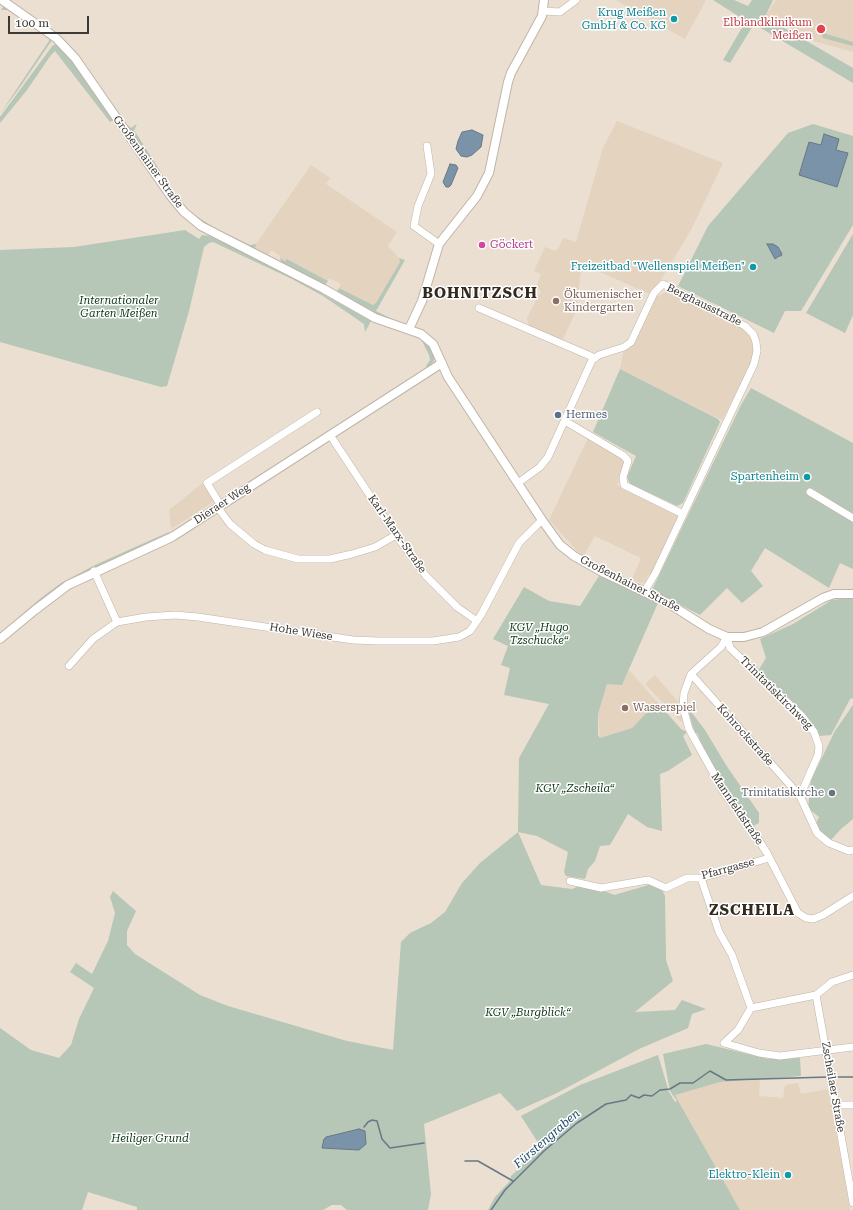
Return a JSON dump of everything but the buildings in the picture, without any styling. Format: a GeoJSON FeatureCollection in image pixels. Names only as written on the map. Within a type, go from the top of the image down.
{"type":"FeatureCollection","features":[{"type":"Feature","properties":{"kind":"main road","name":"Großenhainer Straße"},"geometry":{"type":"LineString","coordinates":[[2,0],[50,33],[75,58],[170,196],[184,212],[201,226],[324,289],[375,318],[421,334],[433,344],[448,377],[542,520],[560,545],[574,556],[604,573],[680,610],[709,629],[728,637],[744,637],[763,632],[823,598],[834,594],[852,593]]}},
{"type":"Feature","properties":{"kind":"main road"},"geometry":{"type":"LineString","coordinates":[[409,329],[422,301],[439,244],[477,196],[489,173],[508,82],[543,11],[544,0]]}},
{"type":"Feature","properties":{"kind":"main road","name":"Dieraer Weg"},"geometry":{"type":"LineString","coordinates":[[0,639],[68,585],[172,537],[442,363]]}},
{"type":"Feature","properties":{"kind":"street"},"geometry":{"type":"LineString","coordinates":[[543,11],[560,12],[576,0]]}},
{"type":"Feature","properties":{"kind":"street"},"geometry":{"type":"LineString","coordinates":[[427,146],[431,174],[430,181],[418,206],[414,226],[439,244]]}},
{"type":"Feature","properties":{"kind":"street","name":"Berghausstraße"},"geometry":{"type":"LineString","coordinates":[[595,358],[624,347],[631,342],[652,298],[663,284],[734,319],[745,326],[753,334],[756,342],[757,351],[754,364],[655,574],[644,592]]}},
{"type":"Feature","properties":{"kind":"street"},"geometry":{"type":"LineString","coordinates":[[479,308],[595,358],[544,462],[518,483]]}},
{"type":"Feature","properties":{"kind":"street"},"geometry":{"type":"LineString","coordinates":[[317,412],[207,483],[219,507],[230,524],[254,544],[272,552],[298,559],[330,559],[352,554],[375,547],[396,535]]}},
{"type":"Feature","properties":{"kind":"street"},"geometry":{"type":"LineString","coordinates":[[565,421],[624,456],[628,461],[623,477],[624,485],[683,514]]}},
{"type":"Feature","properties":{"kind":"street","name":"Karl-Marx-Straße"},"geometry":{"type":"LineString","coordinates":[[330,434],[396,535],[437,588],[457,607],[478,621]]}},
{"type":"Feature","properties":{"kind":"street"},"geometry":{"type":"LineString","coordinates":[[810,492],[853,518]]}},
{"type":"Feature","properties":{"kind":"street","name":"Hohe Wiese"},"geometry":{"type":"LineString","coordinates":[[69,666],[93,639],[117,622],[161,616],[198,617],[353,640],[405,642],[460,637],[470,631],[478,621],[519,543],[542,520]]}},
{"type":"Feature","properties":{"kind":"street"},"geometry":{"type":"LineString","coordinates":[[94,572],[117,622]]}},
{"type":"Feature","properties":{"kind":"street","name":"Mannfeldstraße"},"geometry":{"type":"LineString","coordinates":[[728,637],[721,647],[691,674],[684,693],[682,707],[689,729],[725,794],[746,821],[769,858],[793,907],[798,913],[806,918],[813,919],[823,915],[853,896]]}},
{"type":"Feature","properties":{"kind":"street","name":"Trinitatiskirchweg"},"geometry":{"type":"LineString","coordinates":[[728,637],[730,648],[801,715],[814,732],[819,746],[818,755],[800,796]]}},
{"type":"Feature","properties":{"kind":"street","name":"Kohrockstraße"},"geometry":{"type":"LineString","coordinates":[[691,674],[800,796],[817,833],[829,843],[849,851],[853,850]]}},
{"type":"Feature","properties":{"kind":"street","name":"Pfarrgasse"},"geometry":{"type":"LineString","coordinates":[[570,880],[601,888],[648,880],[666,888],[687,878],[701,878],[769,858]]}},
{"type":"Feature","properties":{"kind":"street"},"geometry":{"type":"LineString","coordinates":[[701,878],[719,932],[732,955],[751,1008]]}},
{"type":"Feature","properties":{"kind":"street"},"geometry":{"type":"LineString","coordinates":[[853,975],[832,982],[816,995],[751,1008],[738,1030],[724,1043],[759,1053],[780,1056],[853,1047]]}},
{"type":"Feature","properties":{"kind":"street","name":"Zscheilaer Straße"},"geometry":{"type":"LineString","coordinates":[[816,995],[853,1203]]}},
{"type":"Feature","properties":{"kind":"street"},"geometry":{"type":"LineString","coordinates":[[836,1105],[853,1105]]}},
{"type":"Feature","properties":{"kind":"shaded area","name":"Krug Meißen GmbH & Co. KG"},"geometry":{"type":"Polygon","coordinates":[[[616,0],[706,0],[685,39],[616,0]]]}},
{"type":"Feature","properties":{"kind":"shaded area","name":"Elblandklinikum Meißen"},"geometry":{"type":"Polygon","coordinates":[[[776,0],[853,0],[853,52],[814,41],[765,17],[776,0]]]}},
{"type":"Feature","properties":{"kind":"shaded area"},"geometry":{"type":"Polygon","coordinates":[[[617,121],[723,163],[691,230],[662,278],[650,294],[582,264],[576,311],[562,341],[529,327],[527,318],[541,291],[536,288],[541,274],[534,271],[545,247],[555,251],[558,249],[563,238],[576,242],[603,148],[617,121]]]}},
{"type":"Feature","properties":{"kind":"shaded area"},"geometry":{"type":"Polygon","coordinates":[[[311,165],[330,178],[326,184],[397,232],[388,246],[399,258],[400,262],[376,304],[373,305],[339,288],[341,284],[329,278],[328,281],[288,259],[286,261],[280,258],[280,256],[272,250],[268,255],[255,248],[256,244],[311,165]]]}},
{"type":"Feature","properties":{"kind":"shaded area"},"geometry":{"type":"Polygon","coordinates":[[[666,292],[730,319],[745,329],[754,343],[753,359],[722,420],[620,369],[624,350],[630,348],[656,297],[666,292]]]}},
{"type":"Feature","properties":{"kind":"shaded area"},"geometry":{"type":"Polygon","coordinates":[[[588,438],[622,457],[624,463],[617,485],[680,515],[651,575],[648,575],[645,582],[640,583],[632,579],[641,558],[595,536],[583,557],[549,520],[588,438]]]}},
{"type":"Feature","properties":{"kind":"shaded area"},"geometry":{"type":"Polygon","coordinates":[[[203,483],[215,501],[171,529],[169,510],[203,483]]]}},
{"type":"Feature","properties":{"kind":"shaded area","name":"Wasserspiel"},"geometry":{"type":"Polygon","coordinates":[[[629,670],[657,702],[632,728],[600,738],[598,714],[607,683],[622,685],[629,670]]]}},
{"type":"Feature","properties":{"kind":"shaded area"},"geometry":{"type":"Polygon","coordinates":[[[655,675],[680,704],[678,707],[681,711],[684,722],[680,721],[645,684],[655,675]]]}},
{"type":"Feature","properties":{"kind":"shaded area"},"geometry":{"type":"Polygon","coordinates":[[[760,1079],[759,1096],[783,1098],[785,1085],[798,1083],[801,1094],[828,1089],[850,1210],[740,1210],[675,1094],[720,1082],[760,1079]]]}},
{"type":"Feature","properties":{"kind":"green space"},"geometry":{"type":"Polygon","coordinates":[[[713,0],[734,0],[748,6],[752,0],[773,0],[765,17],[853,68],[853,83],[754,24],[730,63],[723,60],[746,21],[713,0]]]}},
{"type":"Feature","properties":{"kind":"green space"},"geometry":{"type":"Polygon","coordinates":[[[5,5],[35,25],[52,40],[0,114],[49,41],[49,39],[16,14],[8,10],[1,10],[5,5]]]}},
{"type":"Feature","properties":{"kind":"green space"},"geometry":{"type":"Polygon","coordinates":[[[821,27],[823,28],[823,33],[853,42],[853,46],[823,38],[820,32],[821,27]]]}},
{"type":"Feature","properties":{"kind":"green space"},"geometry":{"type":"Polygon","coordinates":[[[53,45],[58,45],[72,61],[114,119],[112,121],[110,122],[55,51],[27,90],[0,123],[0,117],[53,45]]]}},
{"type":"Feature","properties":{"kind":"green space"},"geometry":{"type":"Polygon","coordinates":[[[137,124],[134,130],[174,193],[190,212],[218,230],[250,245],[256,244],[255,248],[268,255],[205,225],[182,206],[126,126],[127,125],[131,128],[137,124]]]}},
{"type":"Feature","properties":{"kind":"green space"},"geometry":{"type":"Polygon","coordinates":[[[813,124],[853,136],[853,225],[801,311],[785,311],[774,333],[678,286],[708,226],[788,133],[813,124]]]}},
{"type":"Feature","properties":{"kind":"green space","name":"Internationaler Garten Meißen"},"geometry":{"type":"Polygon","coordinates":[[[185,230],[199,239],[202,235],[210,236],[267,263],[371,321],[365,332],[364,324],[323,296],[292,279],[213,242],[204,247],[189,311],[167,386],[161,387],[0,342],[0,250],[74,247],[185,230]]]}},
{"type":"Feature","properties":{"kind":"green space"},"geometry":{"type":"Polygon","coordinates":[[[853,234],[853,315],[845,333],[806,313],[853,234]]]}},
{"type":"Feature","properties":{"kind":"green space"},"geometry":{"type":"Polygon","coordinates":[[[280,258],[285,261],[287,259],[328,281],[325,285],[281,262],[280,258]]]}},
{"type":"Feature","properties":{"kind":"green space"},"geometry":{"type":"Polygon","coordinates":[[[399,258],[405,260],[376,311],[392,319],[390,321],[337,292],[339,288],[373,305],[376,303],[400,262],[399,258]]]}},
{"type":"Feature","properties":{"kind":"green space"},"geometry":{"type":"Polygon","coordinates":[[[421,339],[429,345],[435,356],[434,361],[428,368],[426,366],[430,360],[429,355],[421,339]]]}},
{"type":"Feature","properties":{"kind":"green space"},"geometry":{"type":"Polygon","coordinates":[[[620,369],[718,419],[720,422],[683,503],[677,506],[630,484],[627,477],[636,456],[593,432],[620,369]]]}},
{"type":"Feature","properties":{"kind":"green space"},"geometry":{"type":"Polygon","coordinates":[[[751,388],[853,443],[853,569],[840,563],[829,588],[765,548],[751,571],[763,586],[742,603],[727,588],[700,615],[652,590],[741,405],[751,388]]]}},
{"type":"Feature","properties":{"kind":"green space"},"geometry":{"type":"Polygon","coordinates":[[[169,532],[169,537],[84,574],[0,636],[0,633],[61,583],[95,565],[169,532]]]}},
{"type":"Feature","properties":{"kind":"green space"},"geometry":{"type":"Polygon","coordinates":[[[599,576],[658,603],[622,685],[607,684],[598,714],[598,735],[600,738],[632,728],[657,702],[681,729],[687,732],[683,736],[692,755],[668,771],[660,774],[662,831],[647,827],[628,814],[610,845],[600,846],[595,861],[588,869],[585,879],[566,876],[564,872],[568,852],[537,836],[518,832],[519,758],[549,704],[504,695],[510,668],[501,665],[508,646],[493,639],[524,587],[549,601],[580,606],[599,576]]]}},
{"type":"Feature","properties":{"kind":"green space"},"geometry":{"type":"Polygon","coordinates":[[[853,599],[853,698],[850,699],[831,735],[818,736],[758,671],[766,658],[760,639],[793,624],[832,600],[853,599]]]}},
{"type":"Feature","properties":{"kind":"green space"},"geometry":{"type":"Polygon","coordinates":[[[686,705],[705,730],[726,765],[759,813],[759,823],[753,826],[731,797],[699,741],[700,740],[697,733],[695,733],[686,705]]]}},
{"type":"Feature","properties":{"kind":"green space"},"geometry":{"type":"Polygon","coordinates":[[[853,705],[853,819],[830,841],[819,832],[816,823],[819,817],[808,808],[811,780],[835,731],[853,705]]]}},
{"type":"Feature","properties":{"kind":"green space"},"geometry":{"type":"Polygon","coordinates":[[[518,832],[541,885],[572,889],[586,883],[614,895],[652,884],[662,890],[665,896],[666,960],[673,981],[635,1012],[675,1010],[682,1000],[706,1009],[692,1014],[688,1028],[639,1049],[557,1093],[517,1111],[500,1093],[424,1124],[431,1194],[428,1210],[347,1210],[341,1205],[332,1205],[323,1210],[137,1210],[137,1207],[88,1192],[82,1210],[0,1210],[0,1028],[31,1050],[59,1058],[71,1045],[79,1019],[94,988],[70,972],[76,963],[92,974],[108,941],[115,913],[110,897],[113,891],[136,911],[127,931],[127,945],[135,954],[200,995],[228,1006],[347,1041],[393,1050],[401,942],[410,933],[431,923],[445,912],[462,883],[480,863],[518,832]]]}},
{"type":"Feature","properties":{"kind":"green space"},"geometry":{"type":"Polygon","coordinates":[[[706,1044],[769,1059],[800,1058],[801,1076],[720,1082],[675,1095],[740,1210],[488,1210],[495,1197],[510,1181],[511,1176],[541,1147],[521,1116],[580,1085],[658,1055],[669,1092],[675,1102],[677,1101],[670,1091],[663,1054],[706,1044]]]}},
{"type":"Feature","properties":{"kind":"water"},"geometry":{"type":"Polygon","coordinates":[[[472,130],[483,135],[481,147],[472,155],[467,157],[461,156],[456,149],[458,141],[462,132],[472,130]]]}},
{"type":"Feature","properties":{"kind":"water"},"geometry":{"type":"Polygon","coordinates":[[[824,134],[839,139],[836,150],[848,153],[837,187],[799,175],[809,142],[821,145],[824,134]]]}},
{"type":"Feature","properties":{"kind":"water"},"geometry":{"type":"Polygon","coordinates":[[[450,164],[456,165],[458,168],[451,185],[446,187],[443,182],[450,164]]]}},
{"type":"Feature","properties":{"kind":"water"},"geometry":{"type":"Polygon","coordinates":[[[767,244],[773,244],[778,247],[782,254],[781,256],[775,259],[767,244]]]}},
{"type":"Feature","properties":{"kind":"water"},"geometry":{"type":"Polygon","coordinates":[[[359,1129],[365,1131],[366,1144],[359,1150],[322,1148],[326,1137],[359,1129]]]}},
{"type":"Feature","properties":{"kind":"waterway","name":"Fürstengraben"},"geometry":{"type":"LineString","coordinates":[[491,1210],[505,1190],[544,1151],[577,1123],[606,1104],[626,1100],[631,1095],[639,1098],[644,1095],[652,1096],[660,1090],[670,1089],[680,1083],[693,1083],[710,1071],[726,1080],[828,1077]]}},
{"type":"Feature","properties":{"kind":"waterway","name":"Fürstengraben"},"geometry":{"type":"LineString","coordinates":[[833,1077],[853,1077]]}},
{"type":"Feature","properties":{"kind":"waterway"},"geometry":{"type":"LineString","coordinates":[[364,1127],[372,1120],[377,1121],[382,1139],[390,1148],[424,1143]]}},
{"type":"Feature","properties":{"kind":"waterway"},"geometry":{"type":"LineString","coordinates":[[465,1161],[478,1161],[513,1181]]}},
{"type":"Feature","properties":{"kind":"place","name":"Krug Meißen GmbH & Co. KG"},"geometry":{"type":"Point","coordinates":[674,19]}},
{"type":"Feature","properties":{"kind":"place","name":"Elblandklinikum Meißen"},"geometry":{"type":"Point","coordinates":[821,29]}},
{"type":"Feature","properties":{"kind":"place","name":"Göckert"},"geometry":{"type":"Point","coordinates":[482,245]}},
{"type":"Feature","properties":{"kind":"place","name":"Freizeitbad \"Wellenspiel Meißen\""},"geometry":{"type":"Point","coordinates":[753,267]}},
{"type":"Feature","properties":{"kind":"place","name":"Ökumenischer Kindergarten"},"geometry":{"type":"Point","coordinates":[556,301]}},
{"type":"Feature","properties":{"kind":"place","name":"Hermes"},"geometry":{"type":"Point","coordinates":[558,415]}},
{"type":"Feature","properties":{"kind":"place","name":"Spartenheim"},"geometry":{"type":"Point","coordinates":[807,477]}},
{"type":"Feature","properties":{"kind":"place","name":"Wasserspiel"},"geometry":{"type":"Point","coordinates":[625,708]}},
{"type":"Feature","properties":{"kind":"place","name":"Trinitatiskirche"},"geometry":{"type":"Point","coordinates":[832,793]}},
{"type":"Feature","properties":{"kind":"place","name":"Elektro-Klein"},"geometry":{"type":"Point","coordinates":[788,1175]}},
{"type":"Feature","properties":{"kind":"district","name":"BOHNITZSCH"},"geometry":{"type":"Point","coordinates":[480,294]}},
{"type":"Feature","properties":{"kind":"district","name":"ZSCHEILA"},"geometry":{"type":"Point","coordinates":[752,911]}},
{"type":"Feature","properties":{"kind":"park label","name":"KGV „Hugo Tzschucke“"},"geometry":{"type":"Point","coordinates":[539,634]}},
{"type":"Feature","properties":{"kind":"park label","name":"KGV „Zscheila“"},"geometry":{"type":"Point","coordinates":[575,789]}},
{"type":"Feature","properties":{"kind":"park label","name":"KGV „Burgblick“"},"geometry":{"type":"Point","coordinates":[528,1013]}},
{"type":"Feature","properties":{"kind":"park label","name":"Heiliger Grund"},"geometry":{"type":"Point","coordinates":[150,1139]}}]}
